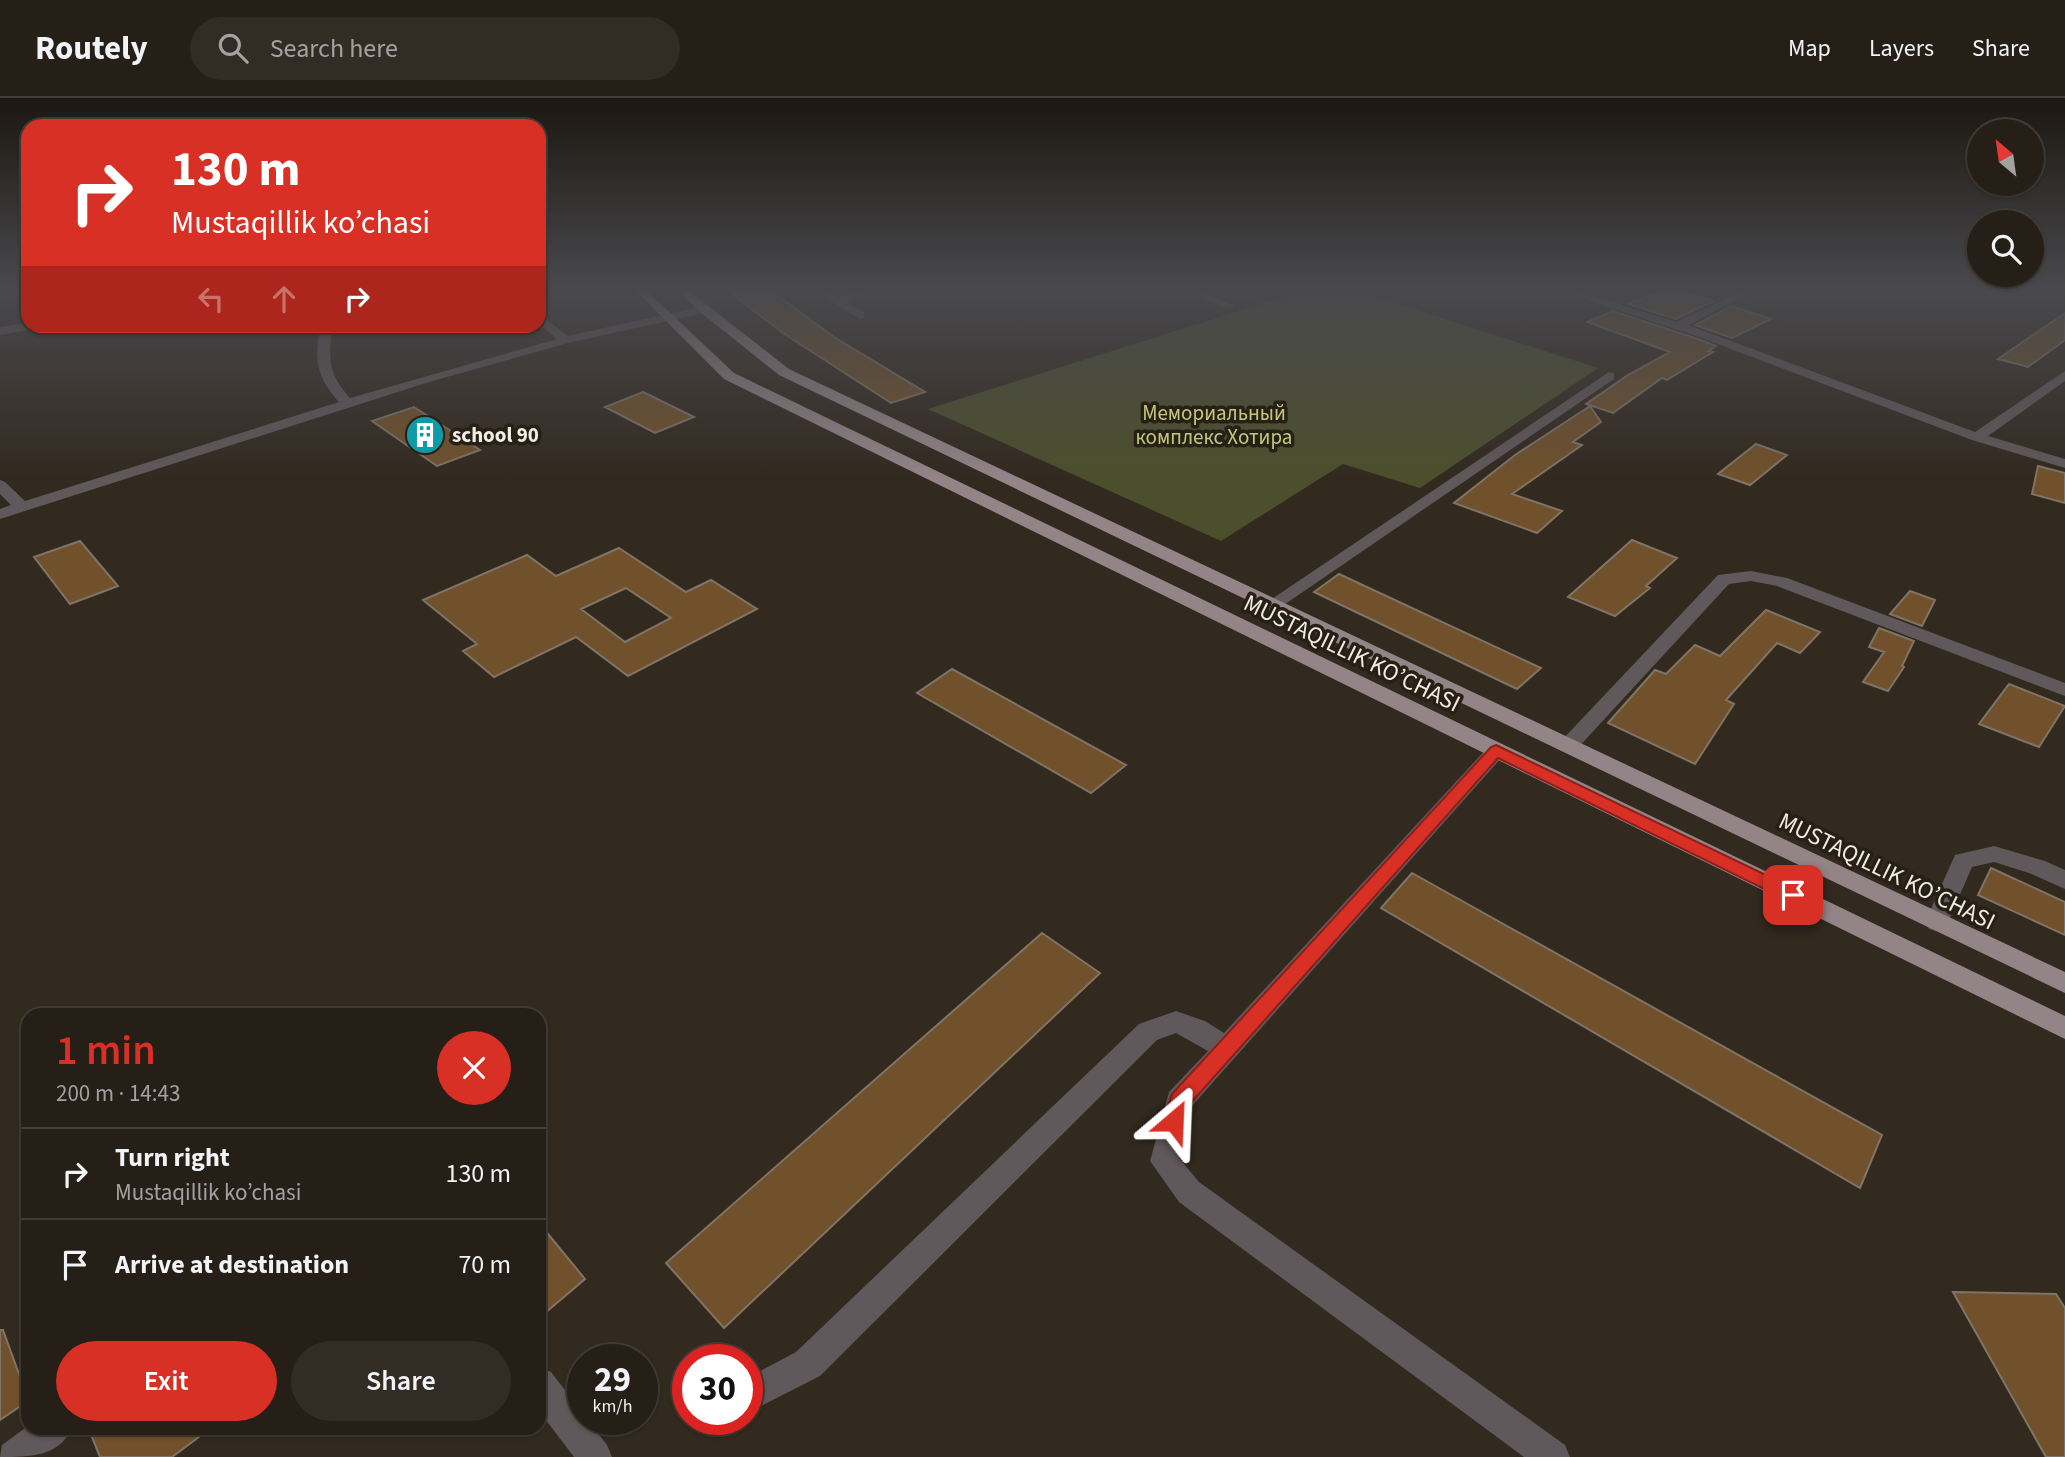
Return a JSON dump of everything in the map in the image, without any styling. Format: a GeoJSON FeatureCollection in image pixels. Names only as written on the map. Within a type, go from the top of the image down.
{"type":"FeatureCollection","features":[{"type":"Feature","properties":{"kind":"main road","name":"MUSTAQILLIK KO’CHASI"},"geometry":{"type":"LineString","coordinates":[[705,353],[729,376],[2065,1028]]}},
{"type":"Feature","properties":{"kind":"main road","name":"MUSTAQILLIK KO’CHASI"},"geometry":{"type":"LineString","coordinates":[[760,353],[784,372],[2065,983]]}},
{"type":"Feature","properties":{"kind":"street"},"geometry":{"type":"LineString","coordinates":[[324,353],[323,372],[328,383],[346,402]]}},
{"type":"Feature","properties":{"kind":"street"},"geometry":{"type":"LineString","coordinates":[[0,514],[346,402],[518,353]]}},
{"type":"Feature","properties":{"kind":"street"},"geometry":{"type":"LineString","coordinates":[[1754,353],[1977,438],[2065,464]]}},
{"type":"Feature","properties":{"kind":"street"},"geometry":{"type":"LineString","coordinates":[[1977,438],[2065,375]]}},
{"type":"Feature","properties":{"kind":"street"},"geometry":{"type":"LineString","coordinates":[[1272,605],[1609,376]]}},
{"type":"Feature","properties":{"kind":"street"},"geometry":{"type":"LineString","coordinates":[[0,485],[21,506]]}},
{"type":"Feature","properties":{"kind":"street"},"geometry":{"type":"LineString","coordinates":[[1568,746],[1724,579],[1738,577],[1751,576],[1781,582],[2065,690]]}},
{"type":"Feature","properties":{"kind":"street"},"geometry":{"type":"LineString","coordinates":[[1496,751],[1179,1101],[1164,1161],[1189,1192],[1553,1457]]}},
{"type":"Feature","properties":{"kind":"street"},"geometry":{"type":"LineString","coordinates":[[1937,922],[1963,861],[1994,854],[2037,867],[2065,880]]}},
{"type":"Feature","properties":{"kind":"street"},"geometry":{"type":"LineString","coordinates":[[763,1388],[808,1364],[1147,1031],[1176,1022],[1196,1029],[1226,1049]]}},
{"type":"Feature","properties":{"kind":"street"},"geometry":{"type":"LineString","coordinates":[[546,1393],[595,1457]]}},
{"type":"Feature","properties":{"kind":"street"},"geometry":{"type":"LineString","coordinates":[[14,1457],[45,1435]]}},
{"type":"Feature","properties":{"kind":"green space","name":"Мемориальный комплекс Хотира"},"geometry":{"type":"Polygon","coordinates":[[[1105,353],[1553,353],[1598,368],[1420,488],[1343,464],[1221,541],[928,409],[1105,353]]]}},
{"type":"Feature","properties":{"kind":"building"},"geometry":{"type":"Polygon","coordinates":[[[815,353],[861,353],[925,392],[891,403],[815,353]]]}},
{"type":"Feature","properties":{"kind":"building"},"geometry":{"type":"Polygon","coordinates":[[[1667,353],[1711,353],[1667,380],[1662,378],[1613,413],[1586,404],[1628,375],[1667,353]]]}},
{"type":"Feature","properties":{"kind":"building"},"geometry":{"type":"Polygon","coordinates":[[[2006,353],[2047,353],[2028,367],[1998,359],[2006,353]]]}},
{"type":"Feature","properties":{"kind":"building"},"geometry":{"type":"Polygon","coordinates":[[[643,392],[694,417],[655,433],[605,407],[643,392]]]}},
{"type":"Feature","properties":{"kind":"building"},"geometry":{"type":"Polygon","coordinates":[[[1590,406],[1601,422],[1573,442],[1582,445],[1512,494],[1562,511],[1537,533],[1454,503],[1515,455],[1590,406]]]}},
{"type":"Feature","properties":{"kind":"building","name":"school 90"},"geometry":{"type":"Polygon","coordinates":[[[414,407],[480,450],[437,466],[372,421],[414,407]]]}},
{"type":"Feature","properties":{"kind":"building"},"geometry":{"type":"Polygon","coordinates":[[[1756,444],[1787,455],[1750,485],[1718,474],[1756,444]]]}},
{"type":"Feature","properties":{"kind":"building"},"geometry":{"type":"Polygon","coordinates":[[[2038,466],[2065,473],[2065,503],[2032,494],[2038,466]]]}},
{"type":"Feature","properties":{"kind":"building"},"geometry":{"type":"Polygon","coordinates":[[[1632,540],[1677,558],[1646,586],[1650,588],[1615,616],[1568,597],[1632,540]]]}},
{"type":"Feature","properties":{"kind":"building"},"geometry":{"type":"Polygon","coordinates":[[[80,541],[118,586],[70,604],[34,557],[80,541]]]}},
{"type":"Feature","properties":{"kind":"building"},"geometry":{"type":"Polygon","coordinates":[[[619,548],[686,592],[711,580],[757,609],[628,676],[576,637],[494,677],[463,651],[477,644],[423,600],[527,555],[556,576],[619,548]],[[626,588],[581,609],[625,642],[671,618],[626,588]]]}},
{"type":"Feature","properties":{"kind":"building"},"geometry":{"type":"Polygon","coordinates":[[[1339,574],[1541,668],[1517,689],[1314,592],[1339,574]]]}},
{"type":"Feature","properties":{"kind":"building"},"geometry":{"type":"Polygon","coordinates":[[[1910,591],[1935,600],[1922,626],[1890,614],[1910,591]]]}},
{"type":"Feature","properties":{"kind":"building"},"geometry":{"type":"Polygon","coordinates":[[[1766,610],[1820,632],[1800,653],[1777,643],[1726,700],[1734,704],[1695,764],[1608,723],[1655,670],[1666,674],[1695,645],[1720,656],[1766,610]]]}},
{"type":"Feature","properties":{"kind":"building"},"geometry":{"type":"Polygon","coordinates":[[[1879,628],[1914,641],[1902,666],[1904,667],[1888,691],[1863,682],[1884,652],[1869,647],[1879,628]]]}},
{"type":"Feature","properties":{"kind":"building"},"geometry":{"type":"Polygon","coordinates":[[[952,669],[1126,765],[1091,793],[917,693],[952,669]]]}},
{"type":"Feature","properties":{"kind":"building"},"geometry":{"type":"Polygon","coordinates":[[[2009,684],[2065,706],[2039,747],[1979,724],[2009,684]]]}},
{"type":"Feature","properties":{"kind":"building"},"geometry":{"type":"Polygon","coordinates":[[[1991,868],[2065,902],[2065,935],[1978,895],[1991,868]]]}},
{"type":"Feature","properties":{"kind":"building"},"geometry":{"type":"Polygon","coordinates":[[[1412,873],[1882,1135],[1860,1188],[1381,908],[1412,873]]]}},
{"type":"Feature","properties":{"kind":"building"},"geometry":{"type":"Polygon","coordinates":[[[1042,933],[1100,973],[724,1328],[666,1263],[1042,933]]]}},
{"type":"Feature","properties":{"kind":"building"},"geometry":{"type":"Polygon","coordinates":[[[546,1232],[585,1279],[546,1312],[546,1232]]]}},
{"type":"Feature","properties":{"kind":"building"},"geometry":{"type":"Polygon","coordinates":[[[1953,1292],[2056,1294],[2065,1308],[2065,1457],[2046,1457],[1953,1292]]]}},
{"type":"Feature","properties":{"kind":"building"},"geometry":{"type":"Polygon","coordinates":[[[0,1330],[3,1330],[21,1380],[21,1406],[0,1420],[0,1330]]]}},
{"type":"Feature","properties":{"kind":"building"},"geometry":{"type":"Polygon","coordinates":[[[202,1435],[172,1457],[100,1457],[92,1437],[202,1435]]]}},
{"type":"Feature","properties":{"kind":"place","name":"school 90"},"geometry":{"type":"Point","coordinates":[425,435]}},
{"type":"Feature","properties":{"kind":"route"},"geometry":{"type":"LineString","coordinates":[[1174,1121],[1179,1101],[1496,751],[1793,895]]}}]}
